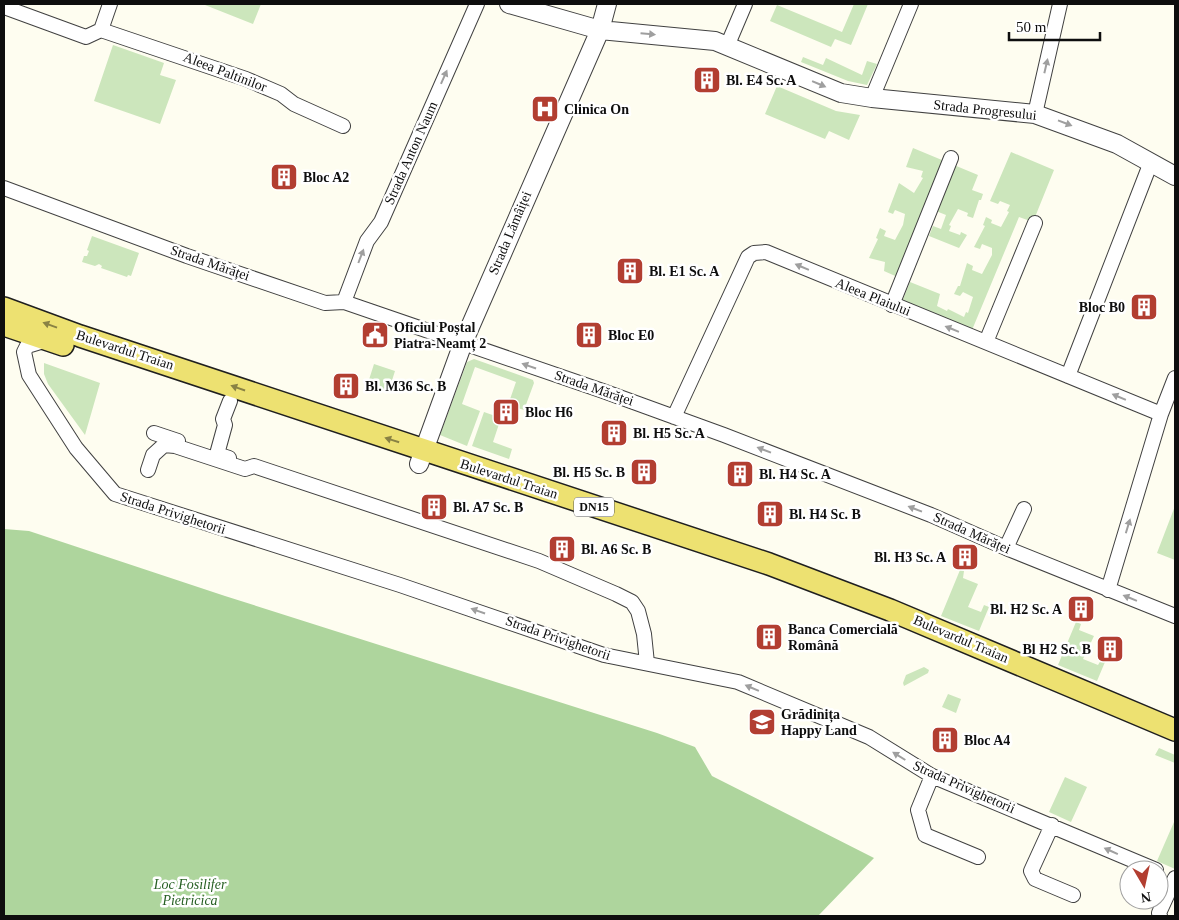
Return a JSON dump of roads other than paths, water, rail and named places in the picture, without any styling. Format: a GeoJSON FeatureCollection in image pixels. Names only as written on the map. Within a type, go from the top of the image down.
{"type":"FeatureCollection","features":[{"type":"Feature","properties":{"kind":"main road","name":"Bulevardul Traian"},"geometry":{"type":"LineString","coordinates":[[4,308],[421,457],[803,587],[1175,741]]}},
{"type":"Feature","properties":{"kind":"main road","name":"Bulevardul Traian"},"geometry":{"type":"LineString","coordinates":[[4,325],[230,401],[421,457],[784,570],[890,610],[1175,730]]}},
{"type":"Feature","properties":{"kind":"street"},"geometry":{"type":"LineString","coordinates":[[101,30],[110,4]]}},
{"type":"Feature","properties":{"kind":"street","name":"Strada Anton Naum"},"geometry":{"type":"LineString","coordinates":[[344,302],[367,242],[380,222],[477,4]]}},
{"type":"Feature","properties":{"kind":"street","name":"Strada Progresului"},"geometry":{"type":"LineString","coordinates":[[509,4],[600,30],[702,38],[728,44],[840,93],[872,98],[1035,114],[1059,121],[1116,144],[1175,175]]}},
{"type":"Feature","properties":{"kind":"street","name":"Strada Lămâiței"},"geometry":{"type":"LineString","coordinates":[[421,457],[463,343],[600,30],[607,4]]}},
{"type":"Feature","properties":{"kind":"street"},"geometry":{"type":"LineString","coordinates":[[728,44],[745,4]]}},
{"type":"Feature","properties":{"kind":"street"},"geometry":{"type":"LineString","coordinates":[[872,98],[911,4]]}},
{"type":"Feature","properties":{"kind":"street"},"geometry":{"type":"LineString","coordinates":[[1035,114],[1060,4]]}},
{"type":"Feature","properties":{"kind":"street","name":"Aleea Paltinilor"},"geometry":{"type":"LineString","coordinates":[[4,7],[86,37],[101,30],[246,79],[281,94],[294,104],[343,126]]}},
{"type":"Feature","properties":{"kind":"street"},"geometry":{"type":"LineString","coordinates":[[892,305],[951,158]]}},
{"type":"Feature","properties":{"kind":"street"},"geometry":{"type":"LineString","coordinates":[[1068,376],[1151,162]]}},
{"type":"Feature","properties":{"kind":"street","name":"Strada Mărăței"},"geometry":{"type":"LineString","coordinates":[[4,188],[178,252],[325,303],[344,302],[674,417],[923,511],[1006,548],[1175,616]]}},
{"type":"Feature","properties":{"kind":"street"},"geometry":{"type":"LineString","coordinates":[[986,342],[1034,223]]}},
{"type":"Feature","properties":{"kind":"street","name":"Aleea Plaiului"},"geometry":{"type":"LineString","coordinates":[[674,417],[748,257],[754,253],[766,252],[1161,414]]}},
{"type":"Feature","properties":{"kind":"street","name":"Strada Privighetorii"},"geometry":{"type":"LineString","coordinates":[[48,340],[27,346],[24,352],[29,375],[76,448],[108,489],[115,494],[400,585],[604,655],[738,682],[869,737],[932,776],[1132,860]]}},
{"type":"Feature","properties":{"kind":"street"},"geometry":{"type":"LineString","coordinates":[[1108,590],[1161,414],[1175,378]]}},
{"type":"Feature","properties":{"kind":"street"},"geometry":{"type":"LineString","coordinates":[[217,454],[225,425],[223,419],[230,401]]}},
{"type":"Feature","properties":{"kind":"street"},"geometry":{"type":"LineString","coordinates":[[154,434],[539,561],[616,594],[632,602],[638,611],[644,634],[647,664]]}},
{"type":"Feature","properties":{"kind":"street"},"geometry":{"type":"LineString","coordinates":[[148,470],[153,455],[164,445],[175,446],[245,469],[254,466]]}},
{"type":"Feature","properties":{"kind":"street"},"geometry":{"type":"LineString","coordinates":[[1006,548],[1024,509]]}},
{"type":"Feature","properties":{"kind":"street"},"geometry":{"type":"LineString","coordinates":[[932,776],[918,810],[925,835],[978,857]]}},
{"type":"Feature","properties":{"kind":"street"},"geometry":{"type":"LineString","coordinates":[[1052,825],[1031,871],[1035,879],[1073,895]]}},
{"type":"Feature","properties":{"kind":"street"},"geometry":{"type":"LineString","coordinates":[[1160,916],[1159,913],[1175,878]]}},
{"type":"Feature","properties":{"kind":"place","name":"Bl. E4 Sc. A"},"geometry":{"type":"Point","coordinates":[707,80]}},
{"type":"Feature","properties":{"kind":"place","name":"Clinica On"},"geometry":{"type":"Point","coordinates":[545,109]}},
{"type":"Feature","properties":{"kind":"place","name":"Bloc A2"},"geometry":{"type":"Point","coordinates":[284,177]}},
{"type":"Feature","properties":{"kind":"place","name":"Bl. E1 Sc. A"},"geometry":{"type":"Point","coordinates":[630,271]}},
{"type":"Feature","properties":{"kind":"place","name":"Bloc B0"},"geometry":{"type":"Point","coordinates":[1144,307]}},
{"type":"Feature","properties":{"kind":"place","name":"Oficiul Poștal Piatra-Neamț 2"},"geometry":{"type":"Point","coordinates":[375,335]}},
{"type":"Feature","properties":{"kind":"place","name":"Bloc E0"},"geometry":{"type":"Point","coordinates":[589,335]}},
{"type":"Feature","properties":{"kind":"place","name":"Bl. M36 Sc. B"},"geometry":{"type":"Point","coordinates":[346,386]}},
{"type":"Feature","properties":{"kind":"place","name":"Bloc H6"},"geometry":{"type":"Point","coordinates":[506,412]}},
{"type":"Feature","properties":{"kind":"place","name":"Bl. H5 Sc. A"},"geometry":{"type":"Point","coordinates":[614,433]}},
{"type":"Feature","properties":{"kind":"place","name":"Bl. H5 Sc. B"},"geometry":{"type":"Point","coordinates":[644,472]}},
{"type":"Feature","properties":{"kind":"place","name":"Bl. H4 Sc. A"},"geometry":{"type":"Point","coordinates":[740,474]}},
{"type":"Feature","properties":{"kind":"place","name":"Bl. A7 Sc. B"},"geometry":{"type":"Point","coordinates":[434,507]}},
{"type":"Feature","properties":{"kind":"place","name":"Bl. H4 Sc. B"},"geometry":{"type":"Point","coordinates":[770,514]}},
{"type":"Feature","properties":{"kind":"place","name":"Bl. A6 Sc. B"},"geometry":{"type":"Point","coordinates":[562,549]}},
{"type":"Feature","properties":{"kind":"place","name":"Bl. H3 Sc. A"},"geometry":{"type":"Point","coordinates":[965,557]}},
{"type":"Feature","properties":{"kind":"place","name":"Bl. H2 Sc. A"},"geometry":{"type":"Point","coordinates":[1081,609]}},
{"type":"Feature","properties":{"kind":"place","name":"Banca Comercială Română"},"geometry":{"type":"Point","coordinates":[769,637]}},
{"type":"Feature","properties":{"kind":"place","name":"Bl H2 Sc. B"},"geometry":{"type":"Point","coordinates":[1110,649]}},
{"type":"Feature","properties":{"kind":"place","name":"Grădinița Happy Land"},"geometry":{"type":"Point","coordinates":[762,722]}},
{"type":"Feature","properties":{"kind":"place","name":"Bloc A4"},"geometry":{"type":"Point","coordinates":[945,740]}},
{"type":"Feature","properties":{"kind":"park label","name":"Loc Fosilifer Pietricica"},"geometry":{"type":"Point","coordinates":[190,892]}}]}
